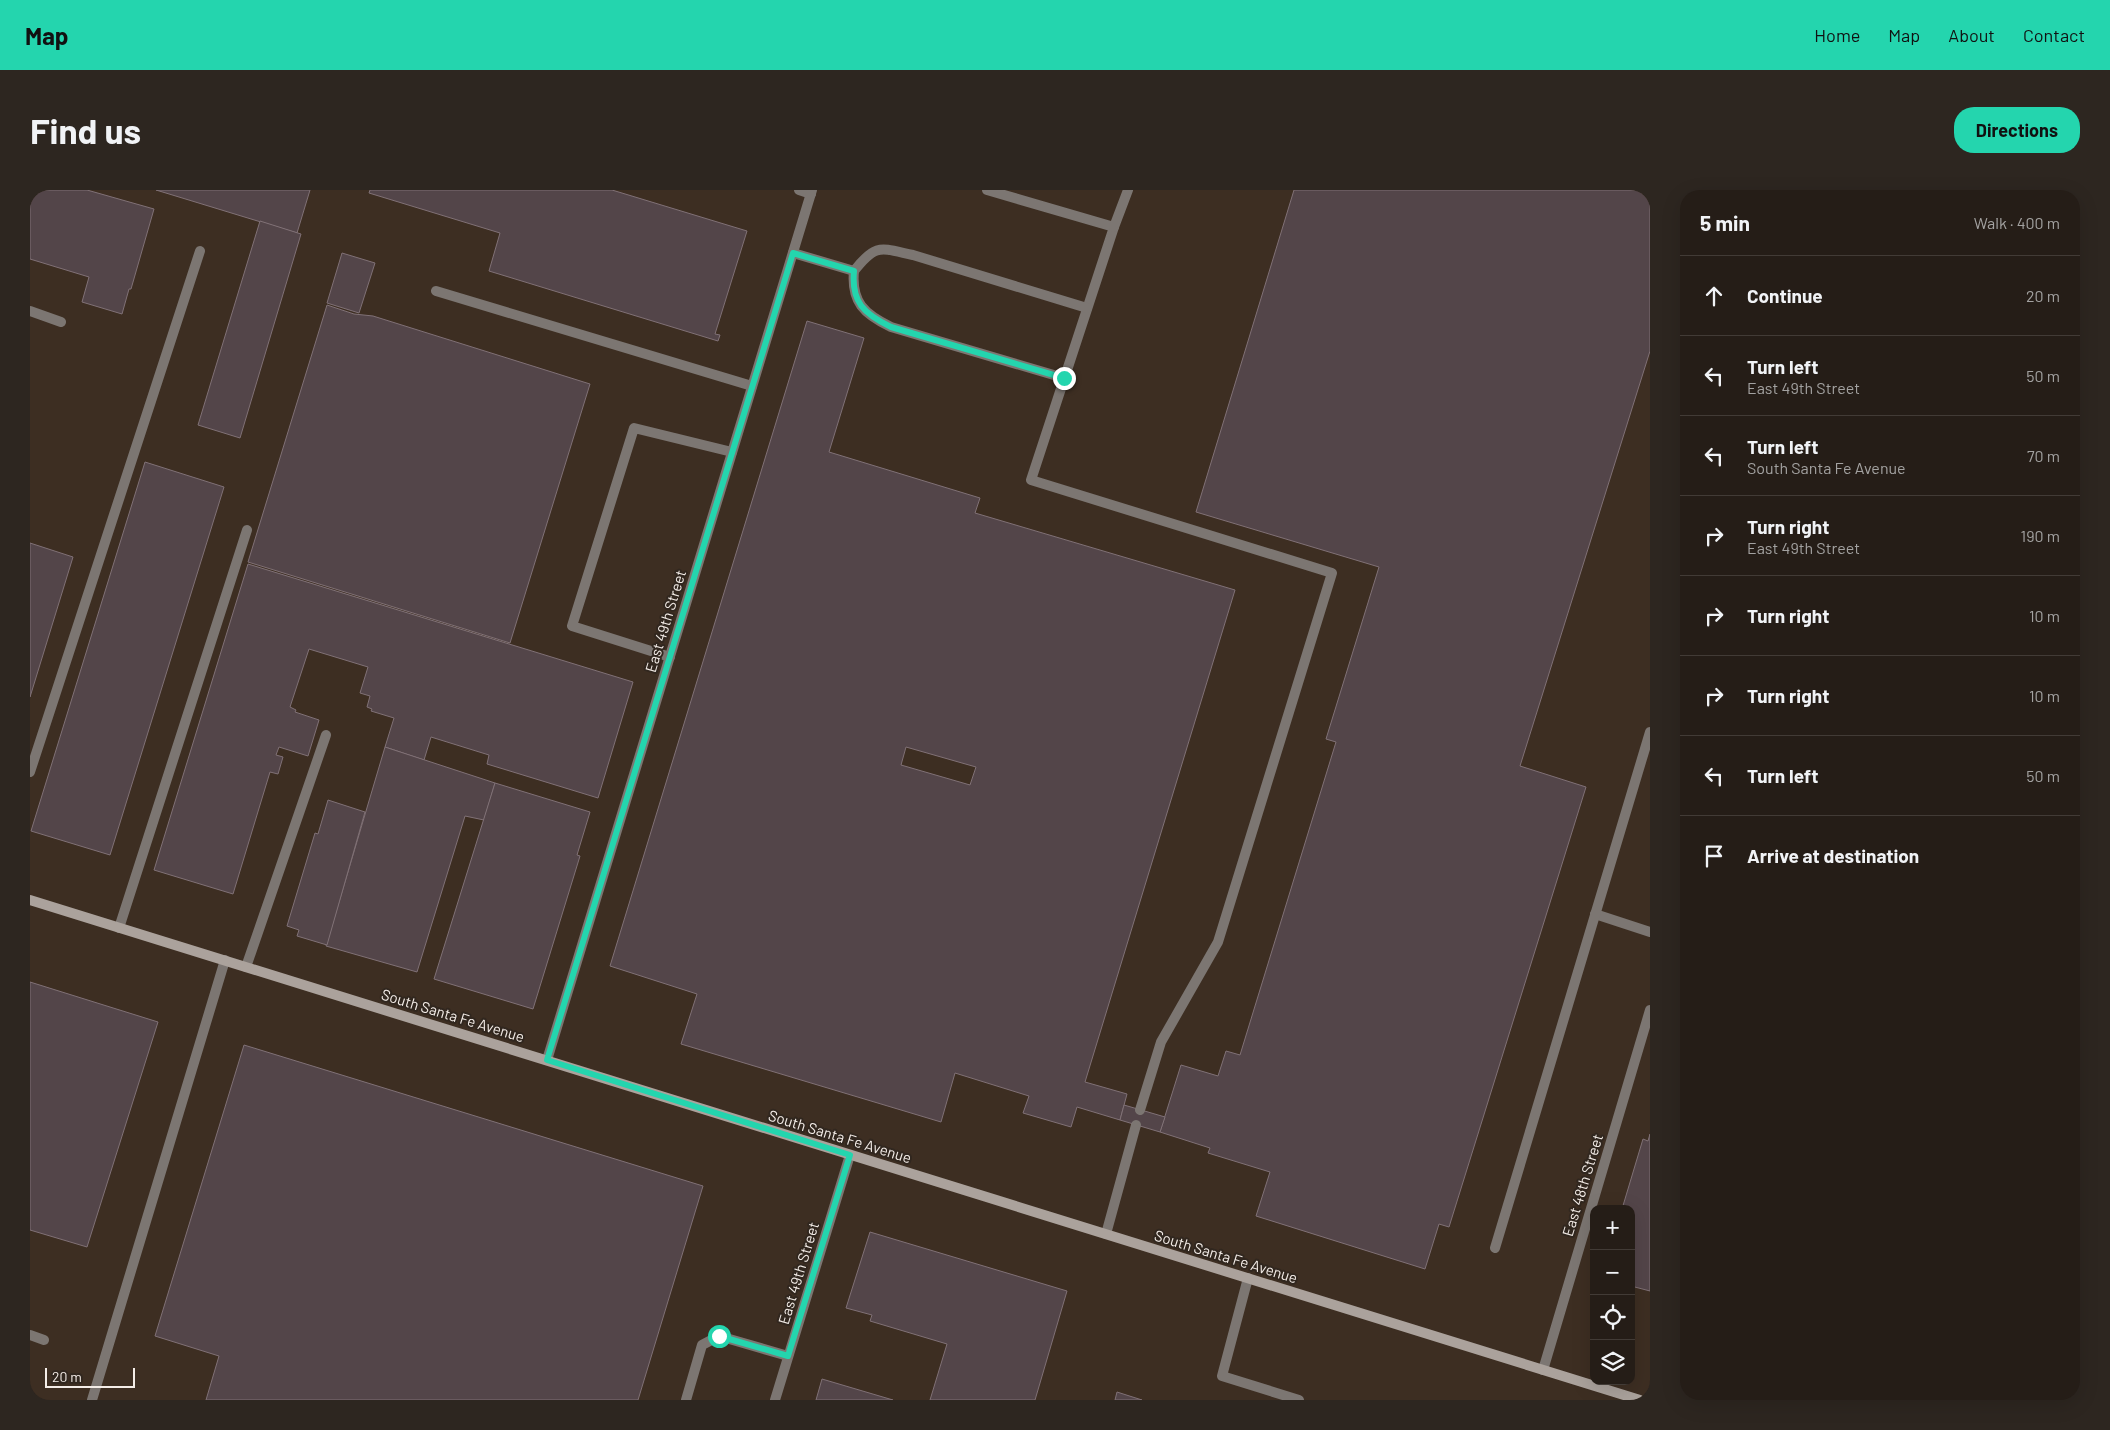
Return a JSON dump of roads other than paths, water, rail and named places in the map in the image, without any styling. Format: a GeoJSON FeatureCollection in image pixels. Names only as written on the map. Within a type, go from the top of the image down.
{"type":"FeatureCollection","features":[{"type":"Feature","properties":{"kind":"main road","name":"South Santa Fe Avenue"},"geometry":{"type":"LineString","coordinates":[[30,900],[1638,1400]]}},
{"type":"Feature","properties":{"kind":"street"},"geometry":{"type":"LineString","coordinates":[[799,190],[811,192]]}},
{"type":"Feature","properties":{"kind":"street"},"geometry":{"type":"LineString","coordinates":[[987,190],[1114,227]]}},
{"type":"Feature","properties":{"kind":"street"},"geometry":{"type":"LineString","coordinates":[[1128,190],[1114,227],[1031,480],[1332,573],[1218,942],[1161,1042],[1140,1110]]}},
{"type":"Feature","properties":{"kind":"street","name":"East 49th Street"},"geometry":{"type":"LineString","coordinates":[[547,1060],[811,192]]}},
{"type":"Feature","properties":{"kind":"street"},"geometry":{"type":"LineString","coordinates":[[1064,378],[891,327],[872,318],[858,303],[853,286],[854,271],[868,254],[881,249],[913,255],[1088,308]]}},
{"type":"Feature","properties":{"kind":"street"},"geometry":{"type":"LineString","coordinates":[[30,772],[200,251]]}},
{"type":"Feature","properties":{"kind":"street"},"geometry":{"type":"LineString","coordinates":[[793,253],[854,271]]}},
{"type":"Feature","properties":{"kind":"street"},"geometry":{"type":"LineString","coordinates":[[436,291],[752,386]]}},
{"type":"Feature","properties":{"kind":"street"},"geometry":{"type":"LineString","coordinates":[[30,311],[61,322]]}},
{"type":"Feature","properties":{"kind":"street"},"geometry":{"type":"LineString","coordinates":[[670,657],[572,626],[634,428],[732,452]]}},
{"type":"Feature","properties":{"kind":"street"},"geometry":{"type":"LineString","coordinates":[[119,928],[247,530]]}},
{"type":"Feature","properties":{"kind":"street"},"geometry":{"type":"LineString","coordinates":[[1495,1248],[1650,732]]}},
{"type":"Feature","properties":{"kind":"street"},"geometry":{"type":"LineString","coordinates":[[246,967],[326,735]]}},
{"type":"Feature","properties":{"kind":"street"},"geometry":{"type":"LineString","coordinates":[[1595,914],[1650,932]]}},
{"type":"Feature","properties":{"kind":"street"},"geometry":{"type":"LineString","coordinates":[[92,1400],[225,960]]}},
{"type":"Feature","properties":{"kind":"street","name":"East 48th Street"},"geometry":{"type":"LineString","coordinates":[[1542,1370],[1650,1010]]}},
{"type":"Feature","properties":{"kind":"street"},"geometry":{"type":"LineString","coordinates":[[1106,1234],[1136,1125]]}},
{"type":"Feature","properties":{"kind":"street","name":"East 49th Street"},"geometry":{"type":"LineString","coordinates":[[775,1400],[850,1155]]}},
{"type":"Feature","properties":{"kind":"street"},"geometry":{"type":"LineString","coordinates":[[1248,1278],[1222,1376],[1299,1400]]}},
{"type":"Feature","properties":{"kind":"street"},"geometry":{"type":"LineString","coordinates":[[30,1336],[44,1340]]}},
{"type":"Feature","properties":{"kind":"street"},"geometry":{"type":"LineString","coordinates":[[686,1400],[702,1345],[719,1336],[788,1356]]}}]}
